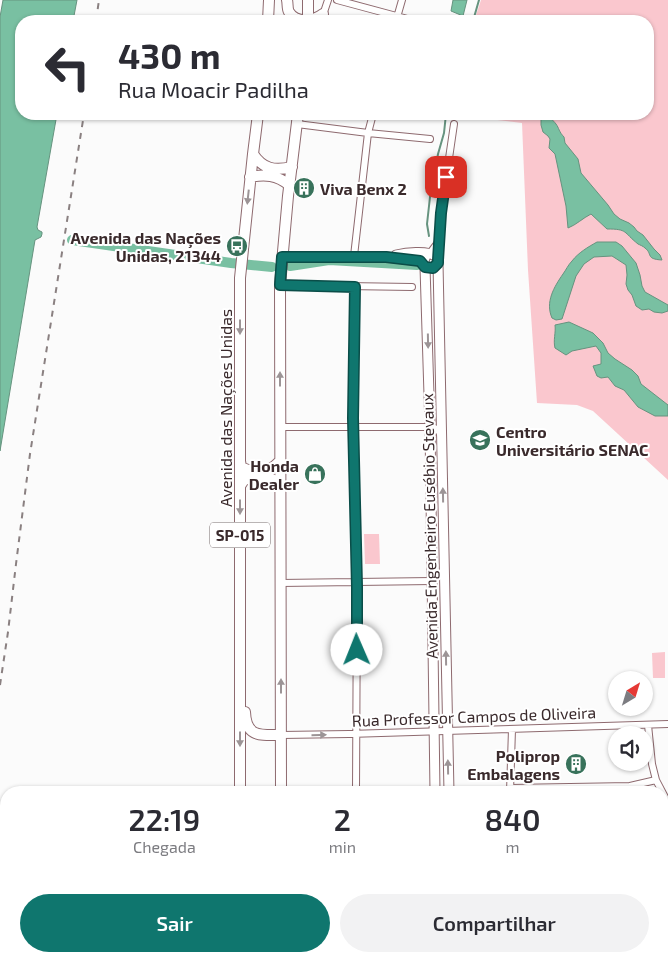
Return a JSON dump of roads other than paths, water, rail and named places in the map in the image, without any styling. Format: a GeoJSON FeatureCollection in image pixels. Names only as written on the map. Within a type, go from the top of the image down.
{"type":"FeatureCollection","features":[{"type":"Feature","properties":{"kind":"highway"},"geometry":{"type":"LineString","coordinates":[[269,15],[270,0]]}},
{"type":"Feature","properties":{"kind":"highway"},"geometry":{"type":"LineString","coordinates":[[287,0],[288,10],[292,15]]}},
{"type":"Feature","properties":{"kind":"highway"},"geometry":{"type":"LineString","coordinates":[[308,0],[308,15]]}},
{"type":"Feature","properties":{"kind":"highway","name":"Avenida das Nações Unidas"},"geometry":{"type":"LineString","coordinates":[[240,786],[240,278],[257,120]]}},
{"type":"Feature","properties":{"kind":"highway","name":"SP-015"},"geometry":{"type":"LineString","coordinates":[[281,786],[280,281],[297,120]]}},
{"type":"Feature","properties":{"kind":"highway"},"geometry":{"type":"LineString","coordinates":[[253,154],[258,161],[268,168],[278,169],[292,166]]}},
{"type":"Feature","properties":{"kind":"highway"},"geometry":{"type":"LineString","coordinates":[[250,177],[259,175],[276,177],[289,185]]}},
{"type":"Feature","properties":{"kind":"highway"},"geometry":{"type":"LineString","coordinates":[[240,461],[241,467],[246,470],[266,470],[272,468],[280,460]]}},
{"type":"Feature","properties":{"kind":"highway"},"geometry":{"type":"LineString","coordinates":[[240,486],[244,480],[257,478],[272,479],[280,486]]}},
{"type":"Feature","properties":{"kind":"highway"},"geometry":{"type":"LineString","coordinates":[[240,674],[243,680],[245,718],[248,727],[258,735],[281,735]]}},
{"type":"Feature","properties":{"kind":"main road"},"geometry":{"type":"LineString","coordinates":[[386,257],[403,253],[429,253],[434,255],[438,262]]}},
{"type":"Feature","properties":{"kind":"main road"},"geometry":{"type":"LineString","coordinates":[[281,260],[354,256],[386,257],[420,261],[425,266]]}},
{"type":"Feature","properties":{"kind":"main road","name":"Avenida Engenheiro Eusébio Stevaux"},"geometry":{"type":"LineString","coordinates":[[438,262],[449,786]]}},
{"type":"Feature","properties":{"kind":"main road","name":"Avenida Engenheiro Eusébio Stevaux"},"geometry":{"type":"LineString","coordinates":[[425,266],[430,427],[435,786]]}},
{"type":"Feature","properties":{"kind":"main road"},"geometry":{"type":"LineString","coordinates":[[433,674],[436,682],[447,690]]}},
{"type":"Feature","properties":{"kind":"street"},"geometry":{"type":"LineString","coordinates":[[323,15],[328,0]]}},
{"type":"Feature","properties":{"kind":"street"},"geometry":{"type":"LineString","coordinates":[[337,0],[387,15]]}},
{"type":"Feature","properties":{"kind":"street"},"geometry":{"type":"LineString","coordinates":[[398,15],[402,0]]}},
{"type":"Feature","properties":{"kind":"street"},"geometry":{"type":"LineString","coordinates":[[302,120],[368,133],[430,138]]}},
{"type":"Feature","properties":{"kind":"street"},"geometry":{"type":"LineString","coordinates":[[354,256],[368,133],[371,120]]}},
{"type":"Feature","properties":{"kind":"street","name":"Avenida Engenheiro Eusébio Stevaux"},"geometry":{"type":"LineString","coordinates":[[438,262],[441,213],[454,124]]}},
{"type":"Feature","properties":{"kind":"street","name":"Avenida Engenheiro Eusébio Stevaux"},"geometry":{"type":"LineString","coordinates":[[425,266],[429,253],[440,240]]}},
{"type":"Feature","properties":{"kind":"street"},"geometry":{"type":"LineString","coordinates":[[425,266],[433,268],[438,262]]}},
{"type":"Feature","properties":{"kind":"street"},"geometry":{"type":"LineString","coordinates":[[280,281],[355,287],[412,287]]}},
{"type":"Feature","properties":{"kind":"street"},"geometry":{"type":"LineString","coordinates":[[355,287],[356,786]]}},
{"type":"Feature","properties":{"kind":"street"},"geometry":{"type":"LineString","coordinates":[[280,428],[433,427],[438,430],[442,439]]}},
{"type":"Feature","properties":{"kind":"street"},"geometry":{"type":"LineString","coordinates":[[280,583],[432,581]]}},
{"type":"Feature","properties":{"kind":"street","name":"Rua Professor Campos de Oliveira"},"geometry":{"type":"LineString","coordinates":[[281,735],[668,724]]}},
{"type":"Feature","properties":{"kind":"street"},"geometry":{"type":"LineString","coordinates":[[648,725],[650,749],[656,780],[659,786]]}},
{"type":"Feature","properties":{"kind":"street"},"geometry":{"type":"LineString","coordinates":[[510,786],[512,729]]}},
{"type":"Feature","properties":{"kind":"street"},"geometry":{"type":"LineString","coordinates":[[630,786],[656,780]]}},
{"type":"Feature","properties":{"kind":"waterway"},"geometry":{"type":"LineString","coordinates":[[475,15],[479,0]]}},
{"type":"Feature","properties":{"kind":"waterway"},"geometry":{"type":"LineString","coordinates":[[429,236],[427,224],[430,197],[445,120]]}},
{"type":"Feature","properties":{"kind":"waterway"},"geometry":{"type":"LineString","coordinates":[[72,240],[231,263],[272,267]]}},
{"type":"Feature","properties":{"kind":"waterway"},"geometry":{"type":"LineString","coordinates":[[290,266],[329,260],[417,265]]}},
{"type":"Feature","properties":{"kind":"railway"},"geometry":{"type":"LineString","coordinates":[[97,15],[99,0]]}},
{"type":"Feature","properties":{"kind":"railway"},"geometry":{"type":"LineString","coordinates":[[0,685],[30,454],[83,120]]}},
{"type":"Feature","properties":{"kind":"place","name":"Viva Benx 2"},"geometry":{"type":"Point","coordinates":[304,188]}},
{"type":"Feature","properties":{"kind":"place","name":"Avenida das Nações Unidas, 21344"},"geometry":{"type":"Point","coordinates":[237,246]}},
{"type":"Feature","properties":{"kind":"place","name":"Centro Universitário SENAC"},"geometry":{"type":"Point","coordinates":[480,440]}},
{"type":"Feature","properties":{"kind":"place","name":"Honda Dealer"},"geometry":{"type":"Point","coordinates":[315,474]}},
{"type":"Feature","properties":{"kind":"place","name":"Poliprop Embalagens"},"geometry":{"type":"Point","coordinates":[576,764]}}]}
